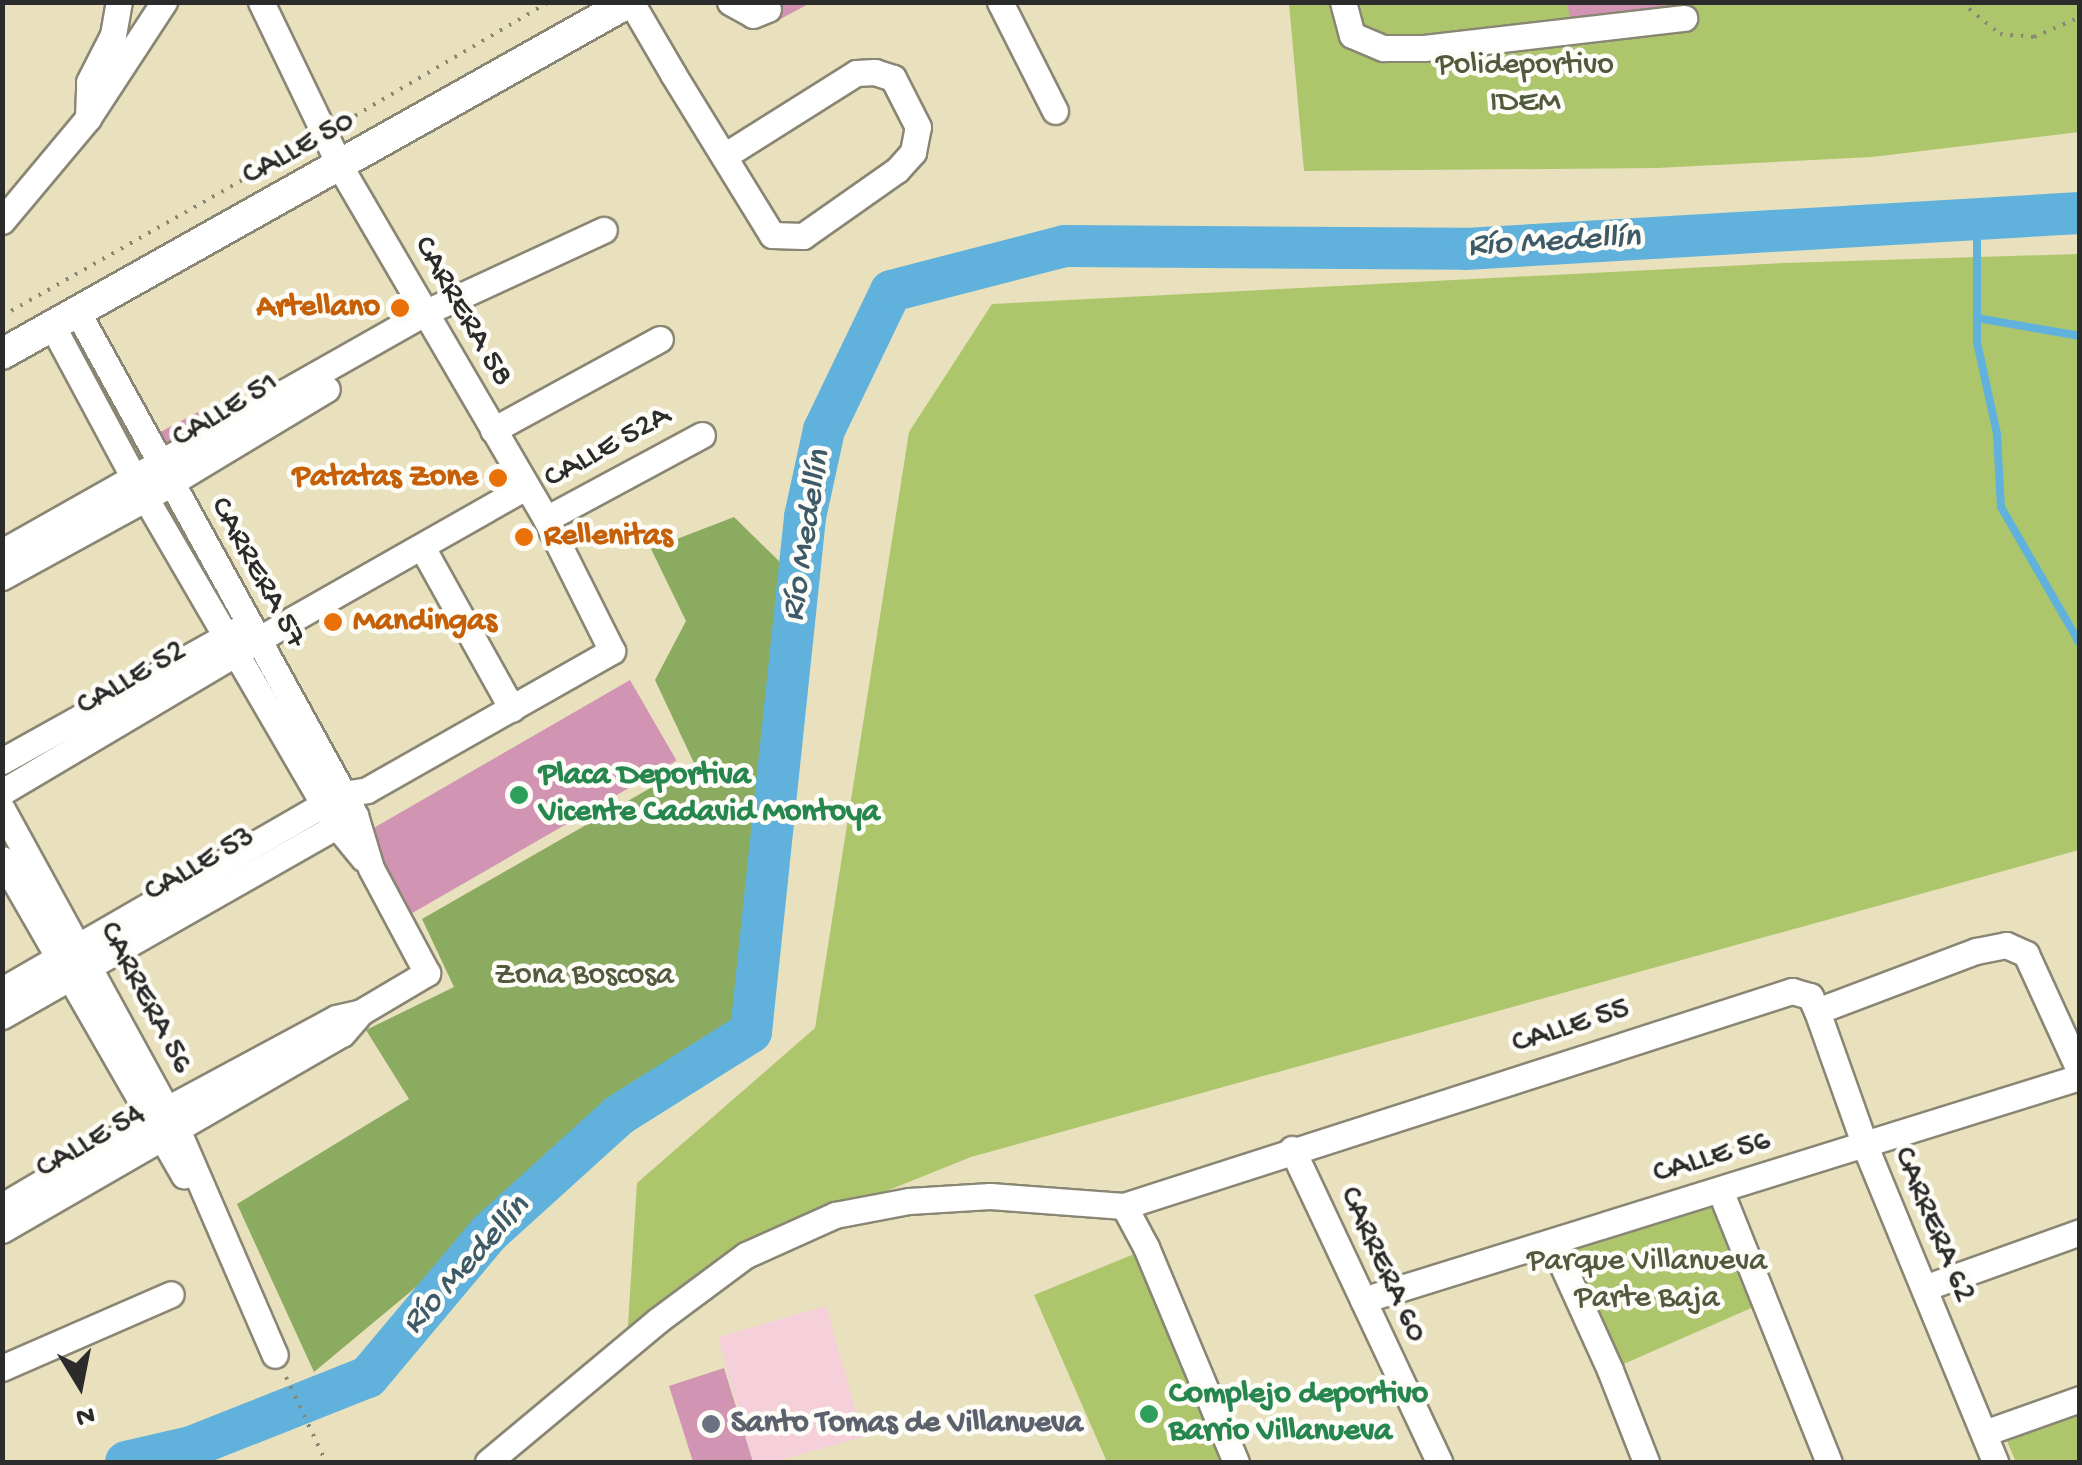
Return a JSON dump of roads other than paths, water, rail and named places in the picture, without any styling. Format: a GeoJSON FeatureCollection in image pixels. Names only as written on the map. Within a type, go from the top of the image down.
{"type":"FeatureCollection","features":[{"type":"Feature","properties":{"kind":"main road","name":"CALLE 50"},"geometry":{"type":"LineString","coordinates":[[2,354],[630,2]]}},
{"type":"Feature","properties":{"kind":"street"},"geometry":{"type":"LineString","coordinates":[[88,118],[89,82],[113,35],[118,2]]}},
{"type":"Feature","properties":{"kind":"street"},"geometry":{"type":"LineString","coordinates":[[2,221],[88,118],[164,2]]}},
{"type":"Feature","properties":{"kind":"street","name":"CARRERA 58"},"geometry":{"type":"LineString","coordinates":[[260,2],[322,134],[524,488],[546,519],[612,651]]}},
{"type":"Feature","properties":{"kind":"street"},"geometry":{"type":"LineString","coordinates":[[630,2],[724,156],[772,234],[802,236],[897,170],[914,152],[918,127],[893,78],[875,72],[856,74],[724,156]]}},
{"type":"Feature","properties":{"kind":"street"},"geometry":{"type":"LineString","coordinates":[[730,2],[754,15],[768,9]]}},
{"type":"Feature","properties":{"kind":"street"},"geometry":{"type":"LineString","coordinates":[[1000,2],[1055,111]]}},
{"type":"Feature","properties":{"kind":"street"},"geometry":{"type":"LineString","coordinates":[[1343,2],[1352,34],[1382,48],[1424,48],[1684,18]]}},
{"type":"Feature","properties":{"kind":"street","name":"CALLE 51"},"geometry":{"type":"LineString","coordinates":[[2,577],[140,489],[428,319],[604,230]]}},
{"type":"Feature","properties":{"kind":"street","name":"CARRERA 57"},"geometry":{"type":"LineString","coordinates":[[65,320],[165,474],[243,639]]}},
{"type":"Feature","properties":{"kind":"street","name":"CARRERA 57"},"geometry":{"type":"LineString","coordinates":[[65,320],[140,489],[243,639],[345,806],[371,868],[427,973]]}},
{"type":"Feature","properties":{"kind":"street"},"geometry":{"type":"LineString","coordinates":[[493,430],[660,339]]}},
{"type":"Feature","properties":{"kind":"street","name":"CALLE 52A"},"geometry":{"type":"LineString","coordinates":[[546,519],[702,434]]}},
{"type":"Feature","properties":{"kind":"street","name":"CALLE 52"},"geometry":{"type":"LineString","coordinates":[[2,761],[243,639],[293,618],[524,488]]}},
{"type":"Feature","properties":{"kind":"street","name":"CALLE 51"},"geometry":{"type":"LineString","coordinates":[[2,552],[140,489]]}},
{"type":"Feature","properties":{"kind":"street"},"geometry":{"type":"LineString","coordinates":[[422,547],[512,708]]}},
{"type":"Feature","properties":{"kind":"street","name":"CALLE 52"},"geometry":{"type":"LineString","coordinates":[[2,792],[243,639]]}},
{"type":"Feature","properties":{"kind":"street","name":"CALLE 53"},"geometry":{"type":"LineString","coordinates":[[2,1016],[76,961],[612,651]]}},
{"type":"Feature","properties":{"kind":"street","name":"CARRERA 56"},"geometry":{"type":"LineString","coordinates":[[2,809],[76,961],[217,1224],[275,1355]]}},
{"type":"Feature","properties":{"kind":"street","name":"CARRERA 56"},"geometry":{"type":"LineString","coordinates":[[2,859],[76,961]]}},
{"type":"Feature","properties":{"kind":"street"},"geometry":{"type":"LineString","coordinates":[[1817,1011],[1976,951],[2006,944],[2026,954],[2080,1075]]}},
{"type":"Feature","properties":{"kind":"street","name":"CALLE 53"},"geometry":{"type":"LineString","coordinates":[[2,990],[76,961]]}},
{"type":"Feature","properties":{"kind":"street","name":"CALLE 54"},"geometry":{"type":"LineString","coordinates":[[2,1206],[342,1034],[361,1012],[427,973]]}},
{"type":"Feature","properties":{"kind":"street","name":"CALLE 55"},"geometry":{"type":"LineString","coordinates":[[1124,1206],[1792,991],[1810,996],[1817,1011]]}},
{"type":"Feature","properties":{"kind":"street","name":"CARRERA 62"},"geometry":{"type":"LineString","coordinates":[[1817,1011],[1865,1146],[1995,1462]]}},
{"type":"Feature","properties":{"kind":"street","name":"CALLE 56"},"geometry":{"type":"LineString","coordinates":[[1363,1300],[1865,1146],[2080,1075]]}},
{"type":"Feature","properties":{"kind":"street","name":"CALLE 54"},"geometry":{"type":"LineString","coordinates":[[2,1230],[164,1125]]}},
{"type":"Feature","properties":{"kind":"street","name":"CARRERA 60"},"geometry":{"type":"LineString","coordinates":[[1292,1149],[1440,1462]]}},
{"type":"Feature","properties":{"kind":"street"},"geometry":{"type":"LineString","coordinates":[[1720,1190],[1829,1462]]}},
{"type":"Feature","properties":{"kind":"street"},"geometry":{"type":"LineString","coordinates":[[488,1462],[658,1321],[746,1256],[836,1215],[909,1201],[990,1196],[1124,1206],[1146,1247],[1236,1462]]}},
{"type":"Feature","properties":{"kind":"street"},"geometry":{"type":"LineString","coordinates":[[1924,1288],[2080,1232]]}},
{"type":"Feature","properties":{"kind":"street"},"geometry":{"type":"LineString","coordinates":[[1552,1242],[1610,1370],[1646,1462]]}},
{"type":"Feature","properties":{"kind":"street"},"geometry":{"type":"LineString","coordinates":[[2,1368],[171,1294]]}},
{"type":"Feature","properties":{"kind":"street"},"geometry":{"type":"LineString","coordinates":[[1984,1433],[2080,1399]]}},
{"type":"Feature","properties":{"kind":"waterway","name":"Río Medellín"},"geometry":{"type":"LineString","coordinates":[[126,1462],[191,1447],[368,1377],[489,1233],[619,1115],[751,1032],[805,517],[824,430],[891,291],[1065,246],[1465,249],[2080,213]]}},
{"type":"Feature","properties":{"kind":"waterway"},"geometry":{"type":"LineString","coordinates":[[1977,217],[1977,342],[1997,434],[2001,507],[2080,644]]}},
{"type":"Feature","properties":{"kind":"waterway"},"geometry":{"type":"LineString","coordinates":[[1977,318],[2080,336]]}},
{"type":"Feature","properties":{"kind":"place","name":"Artellano"},"geometry":{"type":"Point","coordinates":[400,308]}},
{"type":"Feature","properties":{"kind":"place","name":"Patatas Zone"},"geometry":{"type":"Point","coordinates":[498,478]}},
{"type":"Feature","properties":{"kind":"place","name":"Rellenitas"},"geometry":{"type":"Point","coordinates":[524,537]}},
{"type":"Feature","properties":{"kind":"place","name":"Mandingas"},"geometry":{"type":"Point","coordinates":[333,622]}},
{"type":"Feature","properties":{"kind":"place","name":"Placa Deportiva Vicente Cadavid Montoya"},"geometry":{"type":"Point","coordinates":[519,795]}},
{"type":"Feature","properties":{"kind":"place","name":"Complejo deportivo Barrio Villanueva"},"geometry":{"type":"Point","coordinates":[1149,1414]}},
{"type":"Feature","properties":{"kind":"place","name":"Santo Tomas de Villanueva"},"geometry":{"type":"Point","coordinates":[711,1424]}},
{"type":"Feature","properties":{"kind":"park label","name":"Polideportivo IDEM"},"geometry":{"type":"Point","coordinates":[1525,86]}},
{"type":"Feature","properties":{"kind":"park label","name":"Zona Boscosa"},"geometry":{"type":"Point","coordinates":[584,976]}},
{"type":"Feature","properties":{"kind":"park label","name":"Parque Villanueva Parte Baja"},"geometry":{"type":"Point","coordinates":[1647,1282]}}]}
